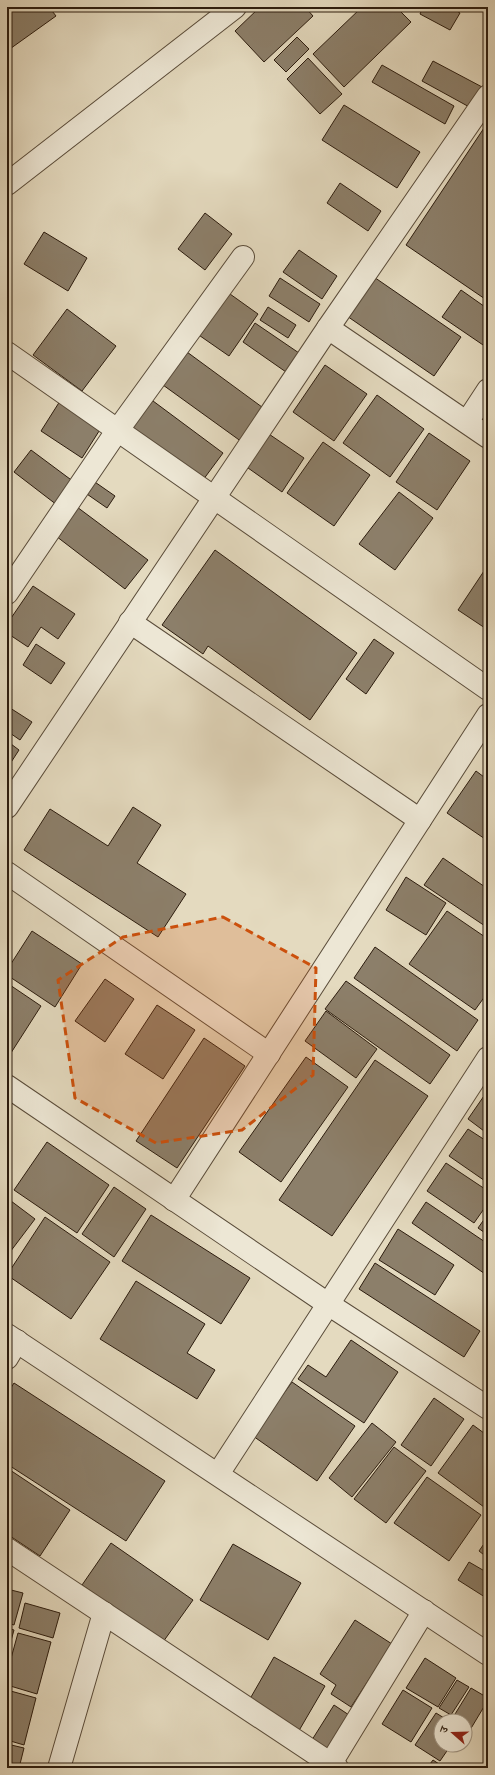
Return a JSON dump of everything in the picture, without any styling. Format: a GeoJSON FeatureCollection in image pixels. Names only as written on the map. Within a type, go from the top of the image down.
{"type":"FeatureCollection","features":[{"type":"Feature","properties":{"kind":"street"},"geometry":{"type":"LineString","coordinates":[[7,184],[235,7]]}},
{"type":"Feature","properties":{"kind":"street"},"geometry":{"type":"LineString","coordinates":[[7,807],[328,328],[488,96]]}},
{"type":"Feature","properties":{"kind":"street"},"geometry":{"type":"LineString","coordinates":[[7,593],[117,431],[243,257]]}},
{"type":"Feature","properties":{"kind":"street"},"geometry":{"type":"LineString","coordinates":[[328,328],[488,437]]}},
{"type":"Feature","properties":{"kind":"street"},"geometry":{"type":"LineString","coordinates":[[10,361],[117,431],[488,689]]}},
{"type":"Feature","properties":{"kind":"street"},"geometry":{"type":"LineString","coordinates":[[466,422],[488,390]]}},
{"type":"Feature","properties":{"kind":"street"},"geometry":{"type":"LineString","coordinates":[[130,622],[420,820]]}},
{"type":"Feature","properties":{"kind":"street"},"geometry":{"type":"LineString","coordinates":[[174,1200],[488,715]]}},
{"type":"Feature","properties":{"kind":"street"},"geometry":{"type":"LineString","coordinates":[[7,873],[269,1054]]}},
{"type":"Feature","properties":{"kind":"street"},"geometry":{"type":"LineString","coordinates":[[218,1474],[488,1058]]}},
{"type":"Feature","properties":{"kind":"street"},"geometry":{"type":"LineString","coordinates":[[7,1086],[328,1304],[485,1400]]}},
{"type":"Feature","properties":{"kind":"street"},"geometry":{"type":"LineString","coordinates":[[10,1345],[218,1474],[488,1654]]}},
{"type":"Feature","properties":{"kind":"street"},"geometry":{"type":"LineString","coordinates":[[7,1549],[332,1766],[424,1611]]}},
{"type":"Feature","properties":{"kind":"street"},"geometry":{"type":"LineString","coordinates":[[59,1768],[104,1613]]}},
{"type":"Feature","properties":{"kind":"highlighted area"},"geometry":{"type":"Polygon","coordinates":[[[223,917],[316,968],[313,1075],[242,1130],[156,1143],[75,1098],[58,980],[123,937],[223,917]]]}},
{"type":"Feature","properties":{"kind":"building"},"geometry":{"type":"Polygon","coordinates":[[[7,7],[49,7],[56,16],[7,51],[7,7]]]}},
{"type":"Feature","properties":{"kind":"building"},"geometry":{"type":"Polygon","coordinates":[[[260,7],[305,7],[313,16],[264,62],[235,31],[260,7]]]}},
{"type":"Feature","properties":{"kind":"building"},"geometry":{"type":"Polygon","coordinates":[[[362,7],[396,7],[411,22],[344,87],[313,54],[362,7]]]}},
{"type":"Feature","properties":{"kind":"building"},"geometry":{"type":"Polygon","coordinates":[[[423,7],[450,7],[460,13],[450,30],[420,14],[423,7]]]}},
{"type":"Feature","properties":{"kind":"building"},"geometry":{"type":"Polygon","coordinates":[[[297,37],[309,49],[286,72],[274,60],[297,37]]]}},
{"type":"Feature","properties":{"kind":"building"},"geometry":{"type":"Polygon","coordinates":[[[308,58],[342,94],[320,114],[287,79],[308,58]]]}},
{"type":"Feature","properties":{"kind":"building"},"geometry":{"type":"Polygon","coordinates":[[[433,61],[484,88],[473,109],[422,81],[433,61]]]}},
{"type":"Feature","properties":{"kind":"building"},"geometry":{"type":"Polygon","coordinates":[[[382,65],[454,106],[445,124],[372,82],[382,65]]]}},
{"type":"Feature","properties":{"kind":"building"},"geometry":{"type":"Polygon","coordinates":[[[344,105],[420,152],[397,188],[322,140],[344,105]]]}},
{"type":"Feature","properties":{"kind":"building"},"geometry":{"type":"Polygon","coordinates":[[[488,122],[488,301],[406,245],[488,122]]]}},
{"type":"Feature","properties":{"kind":"building"},"geometry":{"type":"Polygon","coordinates":[[[340,183],[381,211],[368,231],[327,203],[340,183]]]}},
{"type":"Feature","properties":{"kind":"building"},"geometry":{"type":"Polygon","coordinates":[[[205,213],[232,234],[205,270],[178,249],[205,213]]]}},
{"type":"Feature","properties":{"kind":"building"},"geometry":{"type":"Polygon","coordinates":[[[44,232],[87,258],[68,291],[24,264],[44,232]]]}},
{"type":"Feature","properties":{"kind":"building"},"geometry":{"type":"Polygon","coordinates":[[[299,250],[337,276],[322,299],[283,272],[299,250]]]}},
{"type":"Feature","properties":{"kind":"building"},"geometry":{"type":"Polygon","coordinates":[[[371,275],[461,337],[434,376],[344,314],[371,275]]]}},
{"type":"Feature","properties":{"kind":"building"},"geometry":{"type":"Polygon","coordinates":[[[280,278],[320,304],[309,322],[269,296],[280,278]]]}},
{"type":"Feature","properties":{"kind":"building"},"geometry":{"type":"Polygon","coordinates":[[[223,289],[258,314],[229,356],[193,331],[223,289]]]}},
{"type":"Feature","properties":{"kind":"building"},"geometry":{"type":"Polygon","coordinates":[[[461,290],[488,309],[488,345],[486,347],[442,317],[461,290]]]}},
{"type":"Feature","properties":{"kind":"building"},"geometry":{"type":"Polygon","coordinates":[[[268,307],[296,325],[288,338],[260,320],[268,307]]]}},
{"type":"Feature","properties":{"kind":"building"},"geometry":{"type":"Polygon","coordinates":[[[67,309],[116,346],[82,391],[33,355],[67,309]]]}},
{"type":"Feature","properties":{"kind":"building"},"geometry":{"type":"Polygon","coordinates":[[[255,323],[299,353],[286,372],[243,342],[255,323]]]}},
{"type":"Feature","properties":{"kind":"building"},"geometry":{"type":"Polygon","coordinates":[[[187,352],[266,410],[242,442],[163,385],[187,352]]]}},
{"type":"Feature","properties":{"kind":"building"},"geometry":{"type":"Polygon","coordinates":[[[325,365],[367,394],[334,441],[293,412],[325,365]]]}},
{"type":"Feature","properties":{"kind":"building"},"geometry":{"type":"Polygon","coordinates":[[[377,395],[424,429],[390,477],[343,443],[377,395]]]}},
{"type":"Feature","properties":{"kind":"building"},"geometry":{"type":"Polygon","coordinates":[[[149,398],[223,453],[203,480],[129,426],[149,398]]]}},
{"type":"Feature","properties":{"kind":"building"},"geometry":{"type":"Polygon","coordinates":[[[60,401],[101,428],[82,458],[41,431],[60,401]]]}},
{"type":"Feature","properties":{"kind":"building"},"geometry":{"type":"Polygon","coordinates":[[[263,430],[304,458],[282,492],[241,463],[263,430]]]}},
{"type":"Feature","properties":{"kind":"building"},"geometry":{"type":"Polygon","coordinates":[[[429,433],[470,461],[437,510],[396,482],[429,433]]]}},
{"type":"Feature","properties":{"kind":"building"},"geometry":{"type":"Polygon","coordinates":[[[323,442],[370,475],[334,526],[287,493],[323,442]]]}},
{"type":"Feature","properties":{"kind":"building"},"geometry":{"type":"Polygon","coordinates":[[[31,450],[74,482],[57,505],[14,472],[31,450]]]}},
{"type":"Feature","properties":{"kind":"building"},"geometry":{"type":"Polygon","coordinates":[[[92,480],[115,496],[107,508],[84,492],[92,480]]]}},
{"type":"Feature","properties":{"kind":"building"},"geometry":{"type":"Polygon","coordinates":[[[399,492],[433,518],[395,570],[359,544],[399,492]]]}},
{"type":"Feature","properties":{"kind":"building"},"geometry":{"type":"Polygon","coordinates":[[[73,504],[148,560],[125,589],[52,533],[73,504]]]}},
{"type":"Feature","properties":{"kind":"building"},"geometry":{"type":"Polygon","coordinates":[[[215,550],[357,653],[310,720],[208,646],[203,654],[162,625],[215,550]]]}},
{"type":"Feature","properties":{"kind":"building"},"geometry":{"type":"Polygon","coordinates":[[[7,561],[19,570],[7,586],[7,561]]]}},
{"type":"Feature","properties":{"kind":"building"},"geometry":{"type":"Polygon","coordinates":[[[488,565],[488,630],[458,610],[488,565]]]}},
{"type":"Feature","properties":{"kind":"building"},"geometry":{"type":"Polygon","coordinates":[[[33,586],[75,614],[58,639],[41,627],[28,647],[7,633],[7,624],[33,586]]]}},
{"type":"Feature","properties":{"kind":"building"},"geometry":{"type":"Polygon","coordinates":[[[374,639],[394,653],[366,694],[346,679],[374,639]]]}},
{"type":"Feature","properties":{"kind":"building"},"geometry":{"type":"Polygon","coordinates":[[[36,644],[65,663],[51,684],[23,665],[36,644]]]}},
{"type":"Feature","properties":{"kind":"building"},"geometry":{"type":"Polygon","coordinates":[[[7,706],[32,722],[20,740],[7,731],[7,706]]]}},
{"type":"Feature","properties":{"kind":"building"},"geometry":{"type":"Polygon","coordinates":[[[7,741],[19,750],[8,767],[7,766],[7,741]]]}},
{"type":"Feature","properties":{"kind":"building"},"geometry":{"type":"Polygon","coordinates":[[[476,771],[488,780],[488,841],[447,813],[476,771]]]}},
{"type":"Feature","properties":{"kind":"building"},"geometry":{"type":"Polygon","coordinates":[[[133,807],[161,825],[137,863],[186,894],[158,937],[24,850],[50,809],[108,846],[133,807]]]}},
{"type":"Feature","properties":{"kind":"building"},"geometry":{"type":"Polygon","coordinates":[[[443,858],[488,889],[488,928],[424,885],[443,858]]]}},
{"type":"Feature","properties":{"kind":"building"},"geometry":{"type":"Polygon","coordinates":[[[406,877],[446,903],[426,935],[386,910],[406,877]]]}},
{"type":"Feature","properties":{"kind":"building"},"geometry":{"type":"Polygon","coordinates":[[[447,911],[488,939],[488,992],[475,1010],[409,964],[447,911]]]}},
{"type":"Feature","properties":{"kind":"building"},"geometry":{"type":"Polygon","coordinates":[[[32,931],[82,964],[55,1007],[7,975],[7,970],[32,931]]]}},
{"type":"Feature","properties":{"kind":"building"},"geometry":{"type":"Polygon","coordinates":[[[375,947],[478,1020],[457,1051],[354,978],[375,947]]]}},
{"type":"Feature","properties":{"kind":"building"},"geometry":{"type":"Polygon","coordinates":[[[105,979],[134,999],[105,1042],[75,1021],[105,979]]]}},
{"type":"Feature","properties":{"kind":"building"},"geometry":{"type":"Polygon","coordinates":[[[346,981],[450,1055],[430,1084],[325,1009],[346,981]]]}},
{"type":"Feature","properties":{"kind":"building"},"geometry":{"type":"Polygon","coordinates":[[[7,983],[41,1006],[9,1056],[7,1054],[7,983]]]}},
{"type":"Feature","properties":{"kind":"building"},"geometry":{"type":"Polygon","coordinates":[[[157,1005],[195,1030],[163,1079],[125,1054],[157,1005]]]}},
{"type":"Feature","properties":{"kind":"building"},"geometry":{"type":"Polygon","coordinates":[[[326,1011],[377,1049],[356,1078],[305,1041],[326,1011]]]}},
{"type":"Feature","properties":{"kind":"building"},"geometry":{"type":"Polygon","coordinates":[[[204,1038],[245,1066],[177,1168],[136,1141],[204,1038]]]}},
{"type":"Feature","properties":{"kind":"building"},"geometry":{"type":"Polygon","coordinates":[[[306,1057],[348,1087],[281,1182],[239,1152],[306,1057]]]}},
{"type":"Feature","properties":{"kind":"building"},"geometry":{"type":"Polygon","coordinates":[[[375,1060],[428,1096],[332,1236],[279,1200],[375,1060]]]}},
{"type":"Feature","properties":{"kind":"building"},"geometry":{"type":"Polygon","coordinates":[[[486,1093],[488,1094],[488,1134],[468,1119],[486,1093]]]}},
{"type":"Feature","properties":{"kind":"building"},"geometry":{"type":"Polygon","coordinates":[[[468,1129],[488,1142],[488,1183],[449,1156],[468,1129]]]}},
{"type":"Feature","properties":{"kind":"building"},"geometry":{"type":"Polygon","coordinates":[[[47,1142],[109,1185],[77,1233],[14,1190],[47,1142]]]}},
{"type":"Feature","properties":{"kind":"building"},"geometry":{"type":"Polygon","coordinates":[[[446,1163],[488,1191],[488,1203],[474,1223],[427,1191],[446,1163]]]}},
{"type":"Feature","properties":{"kind":"building"},"geometry":{"type":"Polygon","coordinates":[[[114,1187],[146,1209],[114,1257],[82,1234],[114,1187]]]}},
{"type":"Feature","properties":{"kind":"building"},"geometry":{"type":"Polygon","coordinates":[[[7,1198],[35,1219],[7,1256],[7,1198]]]}},
{"type":"Feature","properties":{"kind":"building"},"geometry":{"type":"Polygon","coordinates":[[[426,1202],[488,1244],[488,1276],[412,1223],[426,1202]]]}},
{"type":"Feature","properties":{"kind":"building"},"geometry":{"type":"Polygon","coordinates":[[[488,1214],[488,1235],[478,1228],[488,1214]]]}},
{"type":"Feature","properties":{"kind":"building"},"geometry":{"type":"Polygon","coordinates":[[[151,1215],[250,1278],[221,1324],[122,1261],[151,1215]]]}},
{"type":"Feature","properties":{"kind":"building"},"geometry":{"type":"Polygon","coordinates":[[[45,1217],[110,1262],[71,1319],[7,1275],[45,1217]]]}},
{"type":"Feature","properties":{"kind":"building"},"geometry":{"type":"Polygon","coordinates":[[[398,1229],[454,1265],[435,1295],[379,1260],[398,1229]]]}},
{"type":"Feature","properties":{"kind":"building"},"geometry":{"type":"Polygon","coordinates":[[[375,1263],[480,1331],[464,1357],[359,1289],[375,1263]]]}},
{"type":"Feature","properties":{"kind":"building"},"geometry":{"type":"Polygon","coordinates":[[[136,1281],[205,1324],[187,1353],[215,1370],[197,1399],[100,1339],[136,1281]]]}},
{"type":"Feature","properties":{"kind":"building"},"geometry":{"type":"Polygon","coordinates":[[[351,1340],[398,1372],[364,1423],[298,1379],[308,1365],[326,1377],[351,1340]]]}},
{"type":"Feature","properties":{"kind":"building"},"geometry":{"type":"Polygon","coordinates":[[[292,1382],[355,1426],[317,1481],[253,1436],[292,1382]]]}},
{"type":"Feature","properties":{"kind":"building"},"geometry":{"type":"Polygon","coordinates":[[[14,1383],[165,1481],[126,1541],[7,1464],[7,1394],[14,1383]]]}},
{"type":"Feature","properties":{"kind":"building"},"geometry":{"type":"Polygon","coordinates":[[[434,1398],[464,1419],[431,1466],[401,1445],[434,1398]]]}},
{"type":"Feature","properties":{"kind":"building"},"geometry":{"type":"Polygon","coordinates":[[[372,1423],[396,1442],[352,1497],[329,1478],[372,1423]]]}},
{"type":"Feature","properties":{"kind":"building"},"geometry":{"type":"Polygon","coordinates":[[[473,1425],[488,1436],[488,1510],[438,1473],[473,1425]]]}},
{"type":"Feature","properties":{"kind":"building"},"geometry":{"type":"Polygon","coordinates":[[[394,1447],[426,1471],[386,1523],[354,1499],[394,1447]]]}},
{"type":"Feature","properties":{"kind":"building"},"geometry":{"type":"Polygon","coordinates":[[[7,1468],[70,1510],[40,1556],[7,1534],[7,1468]]]}},
{"type":"Feature","properties":{"kind":"building"},"geometry":{"type":"Polygon","coordinates":[[[427,1477],[481,1515],[449,1561],[394,1523],[427,1477]]]}},
{"type":"Feature","properties":{"kind":"building"},"geometry":{"type":"Polygon","coordinates":[[[488,1538],[488,1558],[479,1551],[488,1538]]]}},
{"type":"Feature","properties":{"kind":"building"},"geometry":{"type":"Polygon","coordinates":[[[111,1543],[193,1600],[163,1642],[82,1585],[111,1543]]]}},
{"type":"Feature","properties":{"kind":"building"},"geometry":{"type":"Polygon","coordinates":[[[233,1544],[301,1583],[268,1640],[200,1600],[233,1544]]]}},
{"type":"Feature","properties":{"kind":"building"},"geometry":{"type":"Polygon","coordinates":[[[469,1562],[488,1573],[488,1599],[458,1580],[469,1562]]]}},
{"type":"Feature","properties":{"kind":"building"},"geometry":{"type":"Polygon","coordinates":[[[7,1589],[23,1593],[14,1625],[7,1623],[7,1589]]]}},
{"type":"Feature","properties":{"kind":"building"},"geometry":{"type":"Polygon","coordinates":[[[25,1603],[60,1613],[53,1638],[19,1628],[25,1603]]]}},
{"type":"Feature","properties":{"kind":"building"},"geometry":{"type":"Polygon","coordinates":[[[355,1620],[392,1644],[351,1707],[331,1694],[336,1685],[320,1674],[355,1620]]]}},
{"type":"Feature","properties":{"kind":"building"},"geometry":{"type":"Polygon","coordinates":[[[7,1628],[14,1630],[7,1655],[7,1628]]]}},
{"type":"Feature","properties":{"kind":"building"},"geometry":{"type":"Polygon","coordinates":[[[18,1633],[51,1642],[37,1694],[7,1685],[7,1673],[18,1633]]]}},
{"type":"Feature","properties":{"kind":"building"},"geometry":{"type":"Polygon","coordinates":[[[274,1657],[325,1686],[297,1734],[247,1704],[274,1657]]]}},
{"type":"Feature","properties":{"kind":"building"},"geometry":{"type":"Polygon","coordinates":[[[425,1658],[456,1678],[438,1707],[406,1688],[425,1658]]]}},
{"type":"Feature","properties":{"kind":"building"},"geometry":{"type":"Polygon","coordinates":[[[457,1680],[469,1687],[452,1713],[448,1713],[439,1708],[457,1680]]]}},
{"type":"Feature","properties":{"kind":"building"},"geometry":{"type":"Polygon","coordinates":[[[471,1688],[488,1698],[473,1725],[473,1713],[456,1713],[471,1688]]]}},
{"type":"Feature","properties":{"kind":"building"},"geometry":{"type":"Polygon","coordinates":[[[7,1690],[36,1698],[24,1745],[7,1740],[7,1690]]]}},
{"type":"Feature","properties":{"kind":"building"},"geometry":{"type":"Polygon","coordinates":[[[403,1690],[432,1708],[411,1742],[382,1724],[403,1690]]]}},
{"type":"Feature","properties":{"kind":"building"},"geometry":{"type":"Polygon","coordinates":[[[334,1705],[349,1715],[325,1752],[310,1743],[334,1705]]]}},
{"type":"Feature","properties":{"kind":"building"},"geometry":{"type":"Polygon","coordinates":[[[433,1718],[433,1753],[446,1753],[440,1761],[415,1745],[433,1718]]]}},
{"type":"Feature","properties":{"kind":"building"},"geometry":{"type":"Polygon","coordinates":[[[7,1744],[24,1748],[19,1768],[7,1768],[7,1744]]]}},
{"type":"Feature","properties":{"kind":"building"},"geometry":{"type":"Polygon","coordinates":[[[433,1760],[445,1768],[427,1768],[433,1760]]]}}]}
